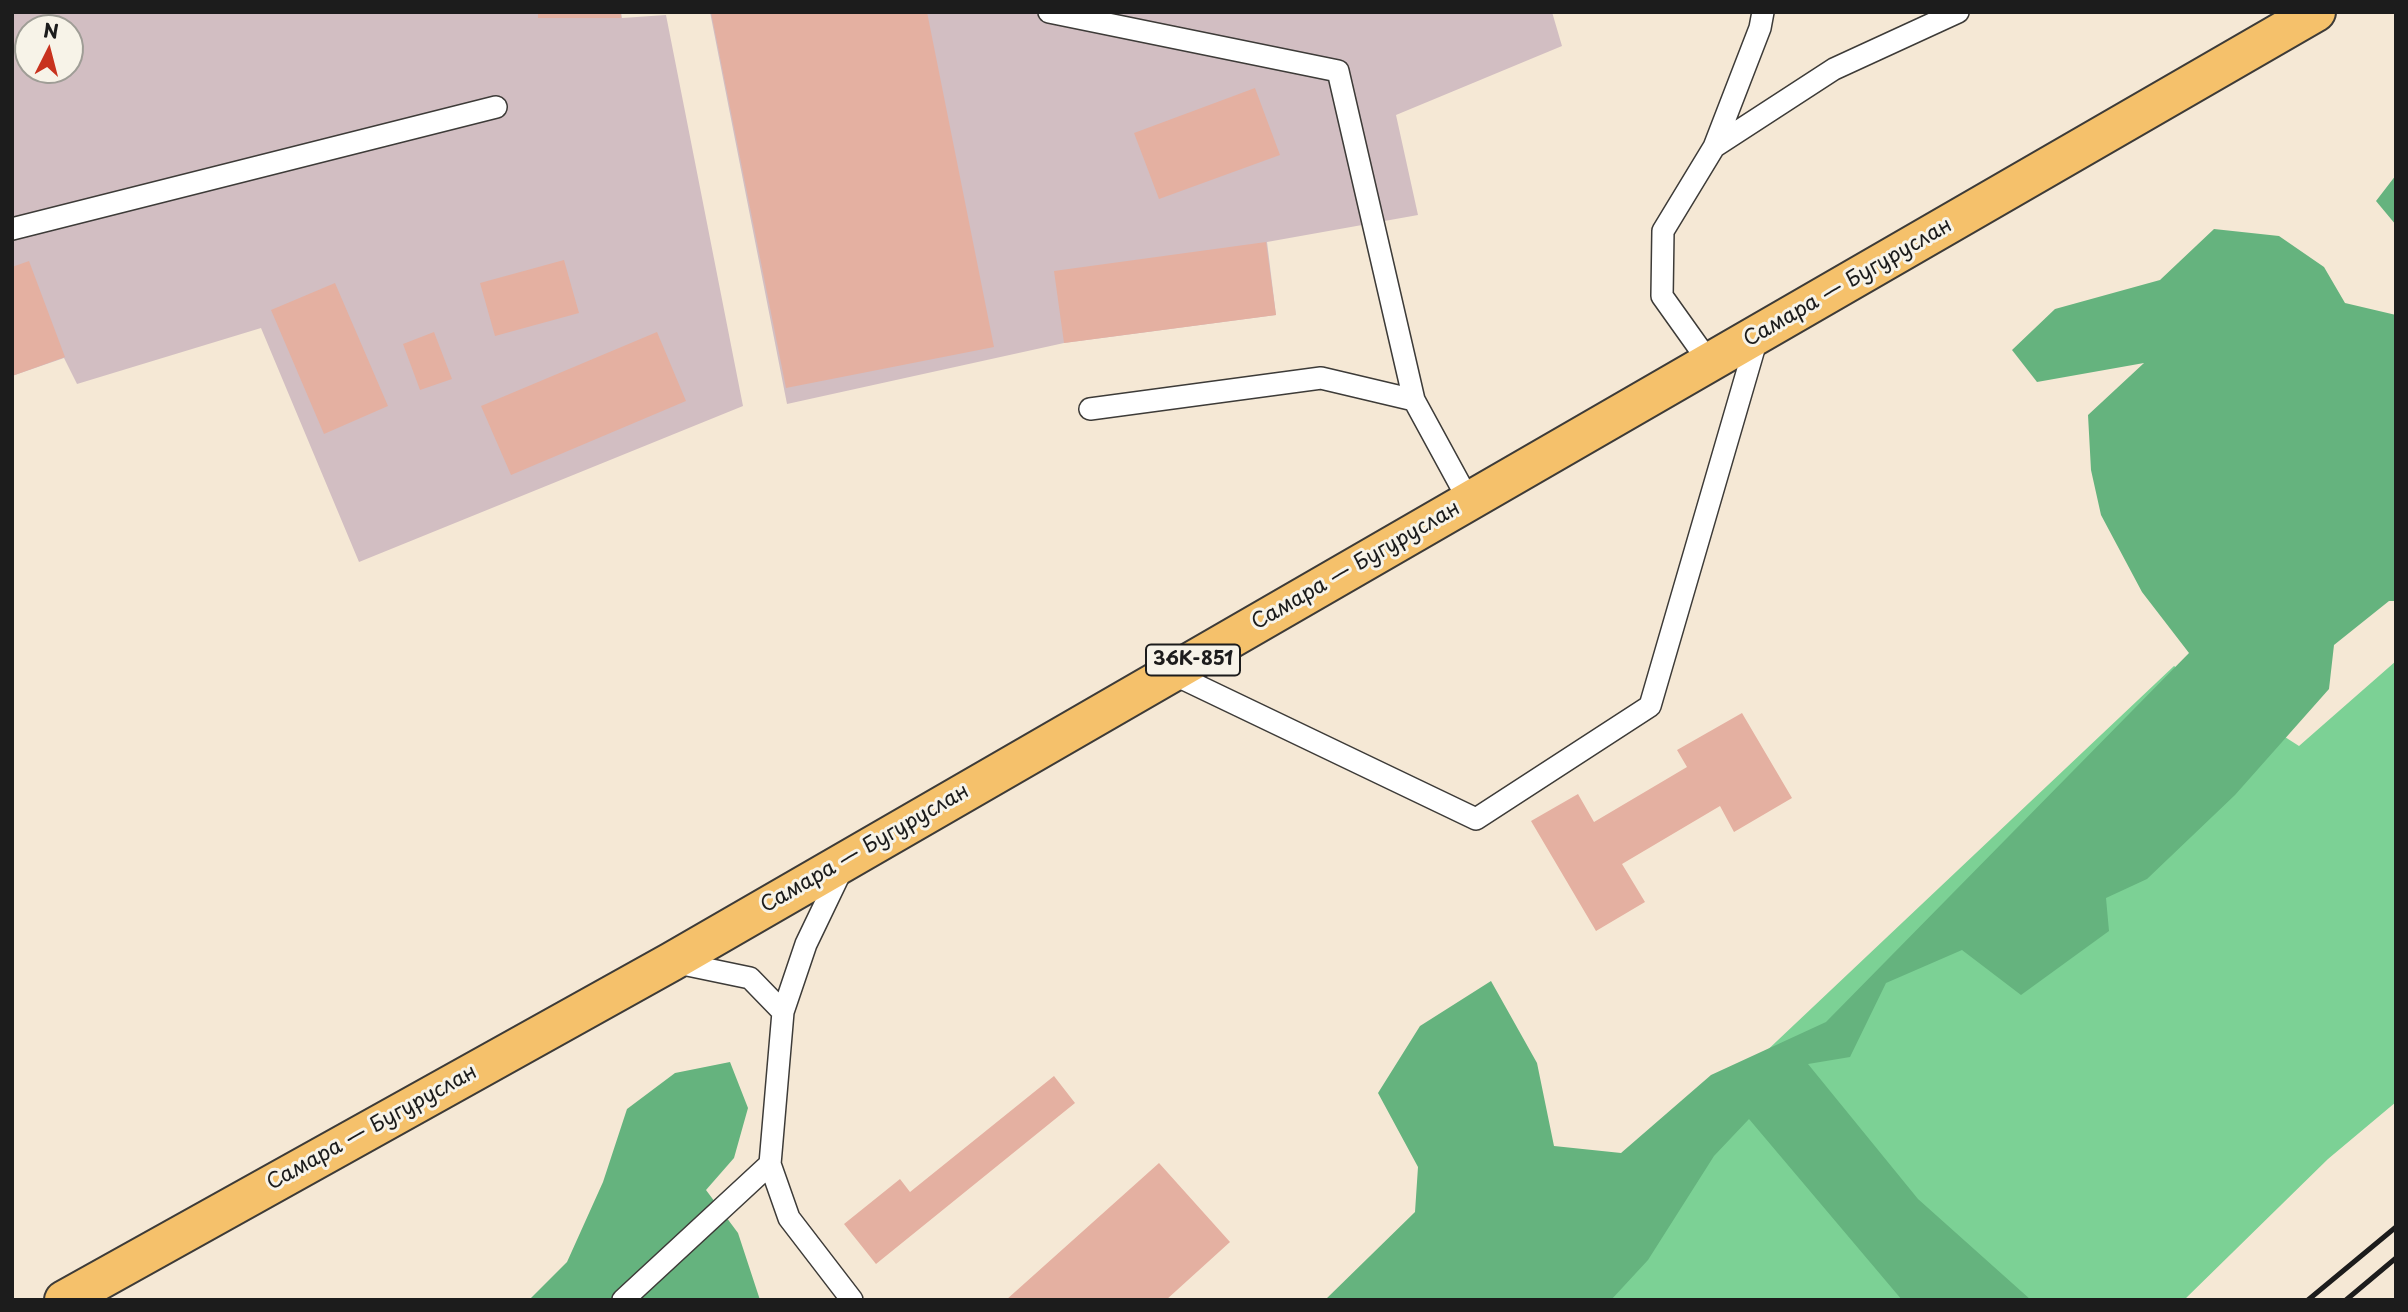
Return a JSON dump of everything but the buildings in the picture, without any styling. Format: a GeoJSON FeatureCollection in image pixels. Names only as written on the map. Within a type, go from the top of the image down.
{"type":"FeatureCollection","features":[{"type":"Feature","properties":{"kind":"main road","name":"Самара — Бугуруслан"},"geometry":{"type":"LineString","coordinates":[[64,1300],[671,962],[2316,12]]}},
{"type":"Feature","properties":{"kind":"lane"},"geometry":{"type":"LineString","coordinates":[[1049,12],[1338,71],[1414,400],[1469,501]]}},
{"type":"Feature","properties":{"kind":"lane"},"geometry":{"type":"LineString","coordinates":[[1709,362],[1662,296],[1663,231],[1714,147],[1760,28],[1763,12]]}},
{"type":"Feature","properties":{"kind":"lane"},"geometry":{"type":"LineString","coordinates":[[1714,147],[1834,69],[1958,12]]}},
{"type":"Feature","properties":{"kind":"lane"},"geometry":{"type":"LineString","coordinates":[[12,229],[496,107]]}},
{"type":"Feature","properties":{"kind":"lane"},"geometry":{"type":"LineString","coordinates":[[1171,673],[1476,820],[1650,706],[1758,334]]}},
{"type":"Feature","properties":{"kind":"lane"},"geometry":{"type":"LineString","coordinates":[[1090,410],[1321,378],[1414,400]]}},
{"type":"Feature","properties":{"kind":"lane"},"geometry":{"type":"LineString","coordinates":[[846,860],[806,944],[783,1012],[770,1164],[789,1218],[852,1300]]}},
{"type":"Feature","properties":{"kind":"lane"},"geometry":{"type":"LineString","coordinates":[[671,962],[750,978],[783,1012]]}},
{"type":"Feature","properties":{"kind":"lane"},"geometry":{"type":"LineString","coordinates":[[623,1300],[770,1164]]}},
{"type":"Feature","properties":{"kind":"shaded area"},"geometry":{"type":"Polygon","coordinates":[[[12,12],[621,12],[622,18],[666,15],[743,406],[359,562],[261,328],[77,384],[64,358],[12,376],[12,12]]]}},
{"type":"Feature","properties":{"kind":"shaded area"},"geometry":{"type":"Polygon","coordinates":[[[710,12],[1552,12],[1562,46],[1396,115],[1418,215],[1267,242],[1276,315],[1064,343],[787,404],[710,12]]]}},
{"type":"Feature","properties":{"kind":"green space"},"geometry":{"type":"Polygon","coordinates":[[[2396,175],[2396,225],[2376,201],[2396,175]]]}},
{"type":"Feature","properties":{"kind":"green space"},"geometry":{"type":"Polygon","coordinates":[[[2214,229],[2279,236],[2324,267],[2345,303],[2396,315],[2396,601],[2389,601],[2334,645],[2329,689],[2235,795],[2147,879],[2106,898],[2109,931],[2021,995],[1962,950],[1886,983],[1850,1057],[1808,1064],[1918,1199],[2031,1300],[1902,1300],[1749,1119],[1714,1156],[1648,1260],[1611,1300],[1325,1300],[1415,1212],[1418,1167],[1378,1093],[1420,1026],[1491,981],[1537,1063],[1554,1146],[1621,1153],[1711,1075],[1826,1022],[2189,653],[2142,592],[2101,515],[2091,470],[2088,415],[2144,363],[2037,382],[2012,350],[2055,309],[2160,280],[2214,229]]]}},
{"type":"Feature","properties":{"kind":"green space"},"geometry":{"type":"Polygon","coordinates":[[[2396,661],[2396,1102],[2328,1159],[2184,1300],[1543,1300],[1687,1126],[2174,666],[2299,746],[2396,661]]]}},
{"type":"Feature","properties":{"kind":"green space"},"geometry":{"type":"Polygon","coordinates":[[[730,1062],[748,1108],[734,1158],[706,1190],[738,1233],[760,1300],[529,1300],[567,1262],[603,1182],[627,1109],[675,1073],[730,1062]]]}},
{"type":"Feature","properties":{"kind":"railway"},"geometry":{"type":"LineString","coordinates":[[2308,1300],[2396,1227]]}},
{"type":"Feature","properties":{"kind":"railway"},"geometry":{"type":"LineString","coordinates":[[2346,1300],[2396,1258]]}}]}
